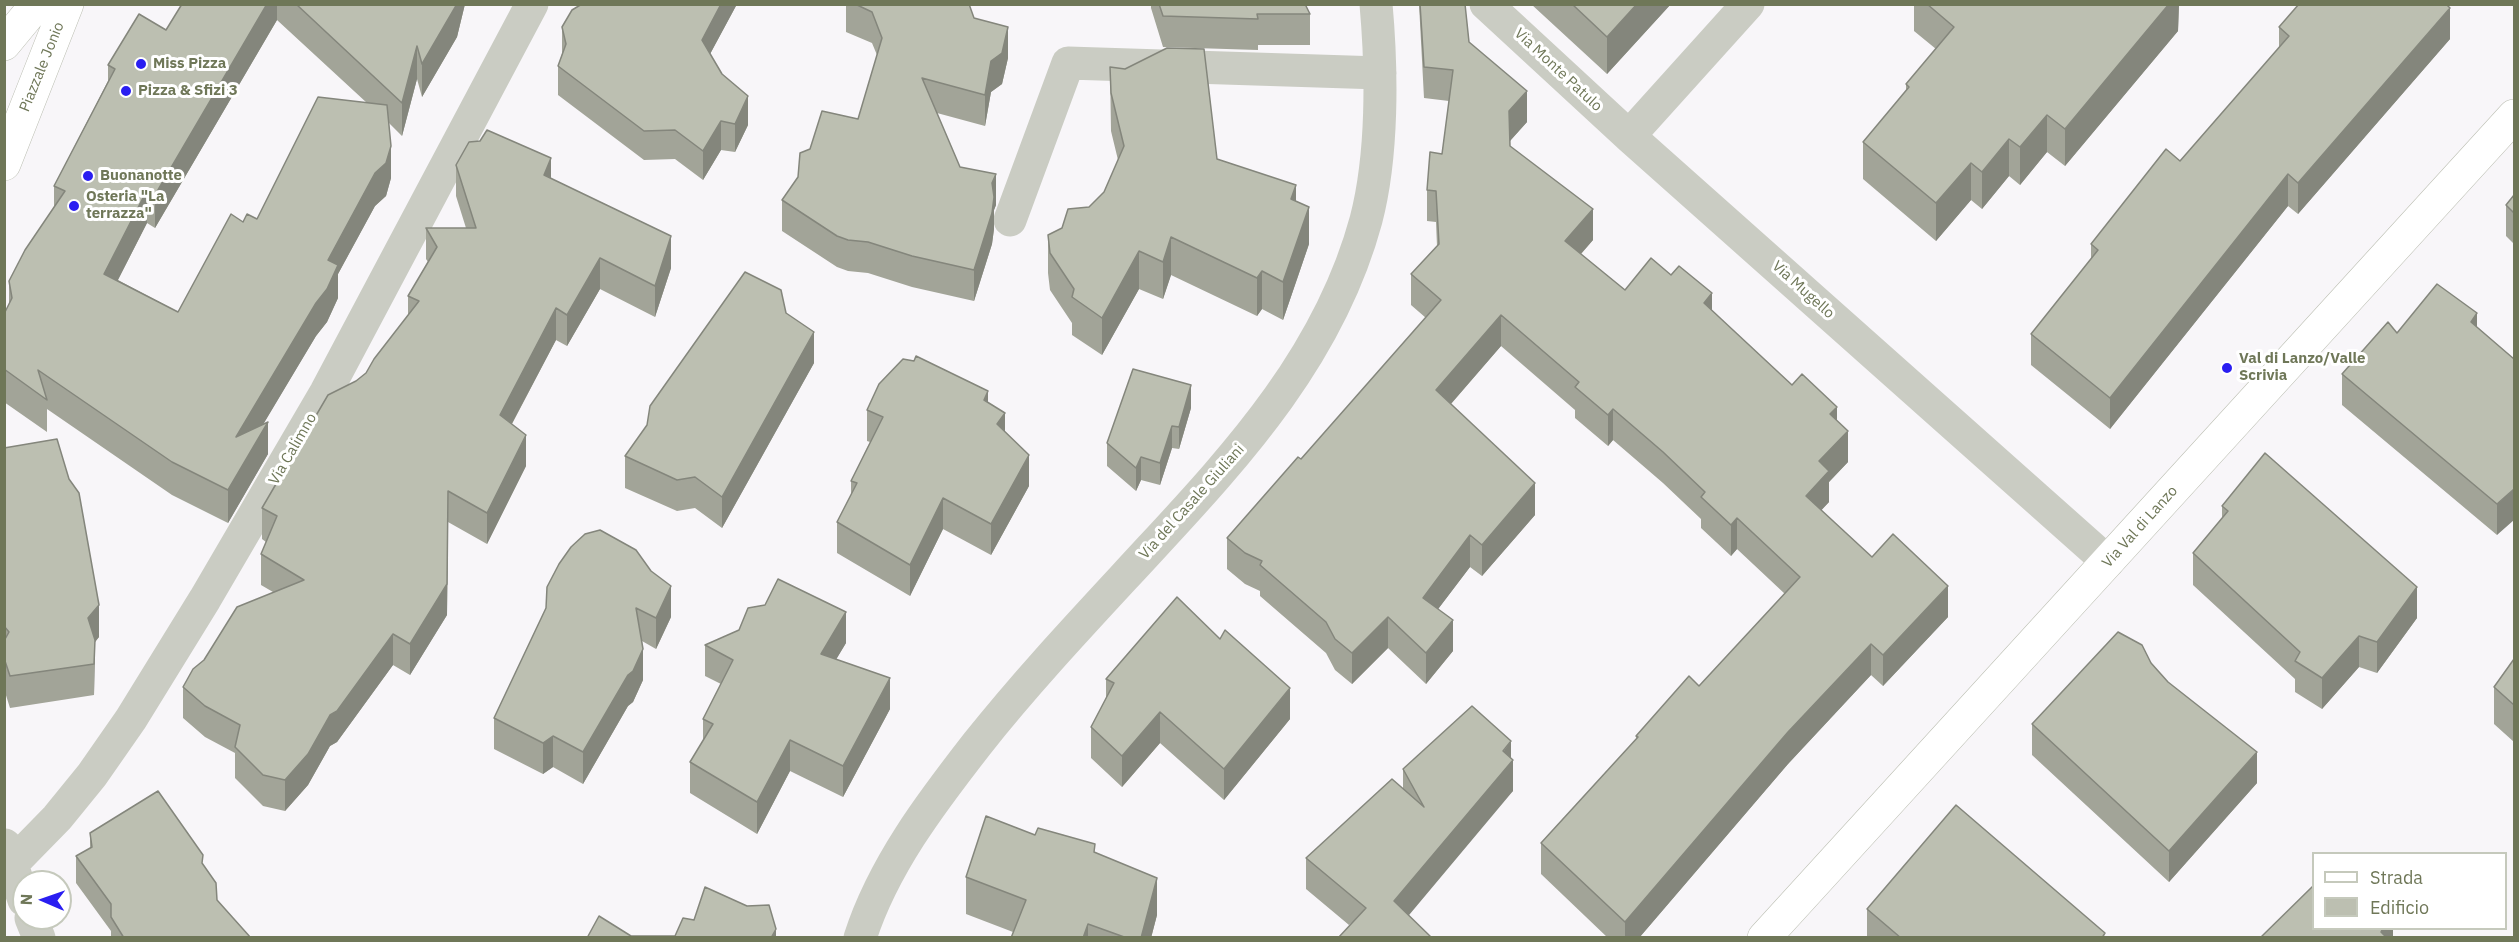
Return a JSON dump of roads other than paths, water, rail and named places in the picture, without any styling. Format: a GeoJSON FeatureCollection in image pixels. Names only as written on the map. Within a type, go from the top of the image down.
{"type":"FeatureCollection","features":[{"type":"Feature","properties":{"kind":"street","name":"Piazzale Jonio"},"geometry":{"type":"LineString","coordinates":[[4,44],[37,4]]}},
{"type":"Feature","properties":{"kind":"street","name":"Piazzale Jonio"},"geometry":{"type":"LineString","coordinates":[[4,164],[67,4]]}},
{"type":"Feature","properties":{"kind":"street","name":"Via Calimno"},"geometry":{"type":"LineString","coordinates":[[8,854],[57,818],[92,775],[131,719],[211,589],[326,392],[532,4]]}},
{"type":"Feature","properties":{"kind":"street","name":"Via del Casale Giuliani"},"geometry":{"type":"LineString","coordinates":[[860,938],[878,895],[906,841],[958,768],[1001,713],[1066,640],[1208,488],[1274,407],[1299,372],[1348,276],[1367,216],[1379,124],[1380,73],[1376,4]]}},
{"type":"Feature","properties":{"kind":"street","name":"Via Monte Patulo"},"geometry":{"type":"LineString","coordinates":[[1486,4],[1629,136]]}},
{"type":"Feature","properties":{"kind":"street"},"geometry":{"type":"LineString","coordinates":[[1629,136],[1748,4]]}},
{"type":"Feature","properties":{"kind":"street"},"geometry":{"type":"LineString","coordinates":[[1010,220],[1068,63],[1380,73]]}},
{"type":"Feature","properties":{"kind":"street","name":"Via Val di Lanzo"},"geometry":{"type":"LineString","coordinates":[[1764,938],[2514,116]]}},
{"type":"Feature","properties":{"kind":"street","name":"Via Mugello"},"geometry":{"type":"LineString","coordinates":[[1629,136],[2108,562]]}},
{"type":"Feature","properties":{"kind":"street"},"geometry":{"type":"LineString","coordinates":[[8,854],[14,870]]}},
{"type":"Feature","properties":{"kind":"place","name":"Miss Pizza"},"geometry":{"type":"Point","coordinates":[141,64]}},
{"type":"Feature","properties":{"kind":"place","name":"Pizza & Sfizi 3"},"geometry":{"type":"Point","coordinates":[126,91]}},
{"type":"Feature","properties":{"kind":"place","name":"Buonanotte"},"geometry":{"type":"Point","coordinates":[88,176]}},
{"type":"Feature","properties":{"kind":"place","name":"Osteria \"La terrazza\""},"geometry":{"type":"Point","coordinates":[74,206]}},
{"type":"Feature","properties":{"kind":"place","name":"Val di Lanzo/Valle Scrivia"},"geometry":{"type":"Point","coordinates":[2227,368]}}]}
